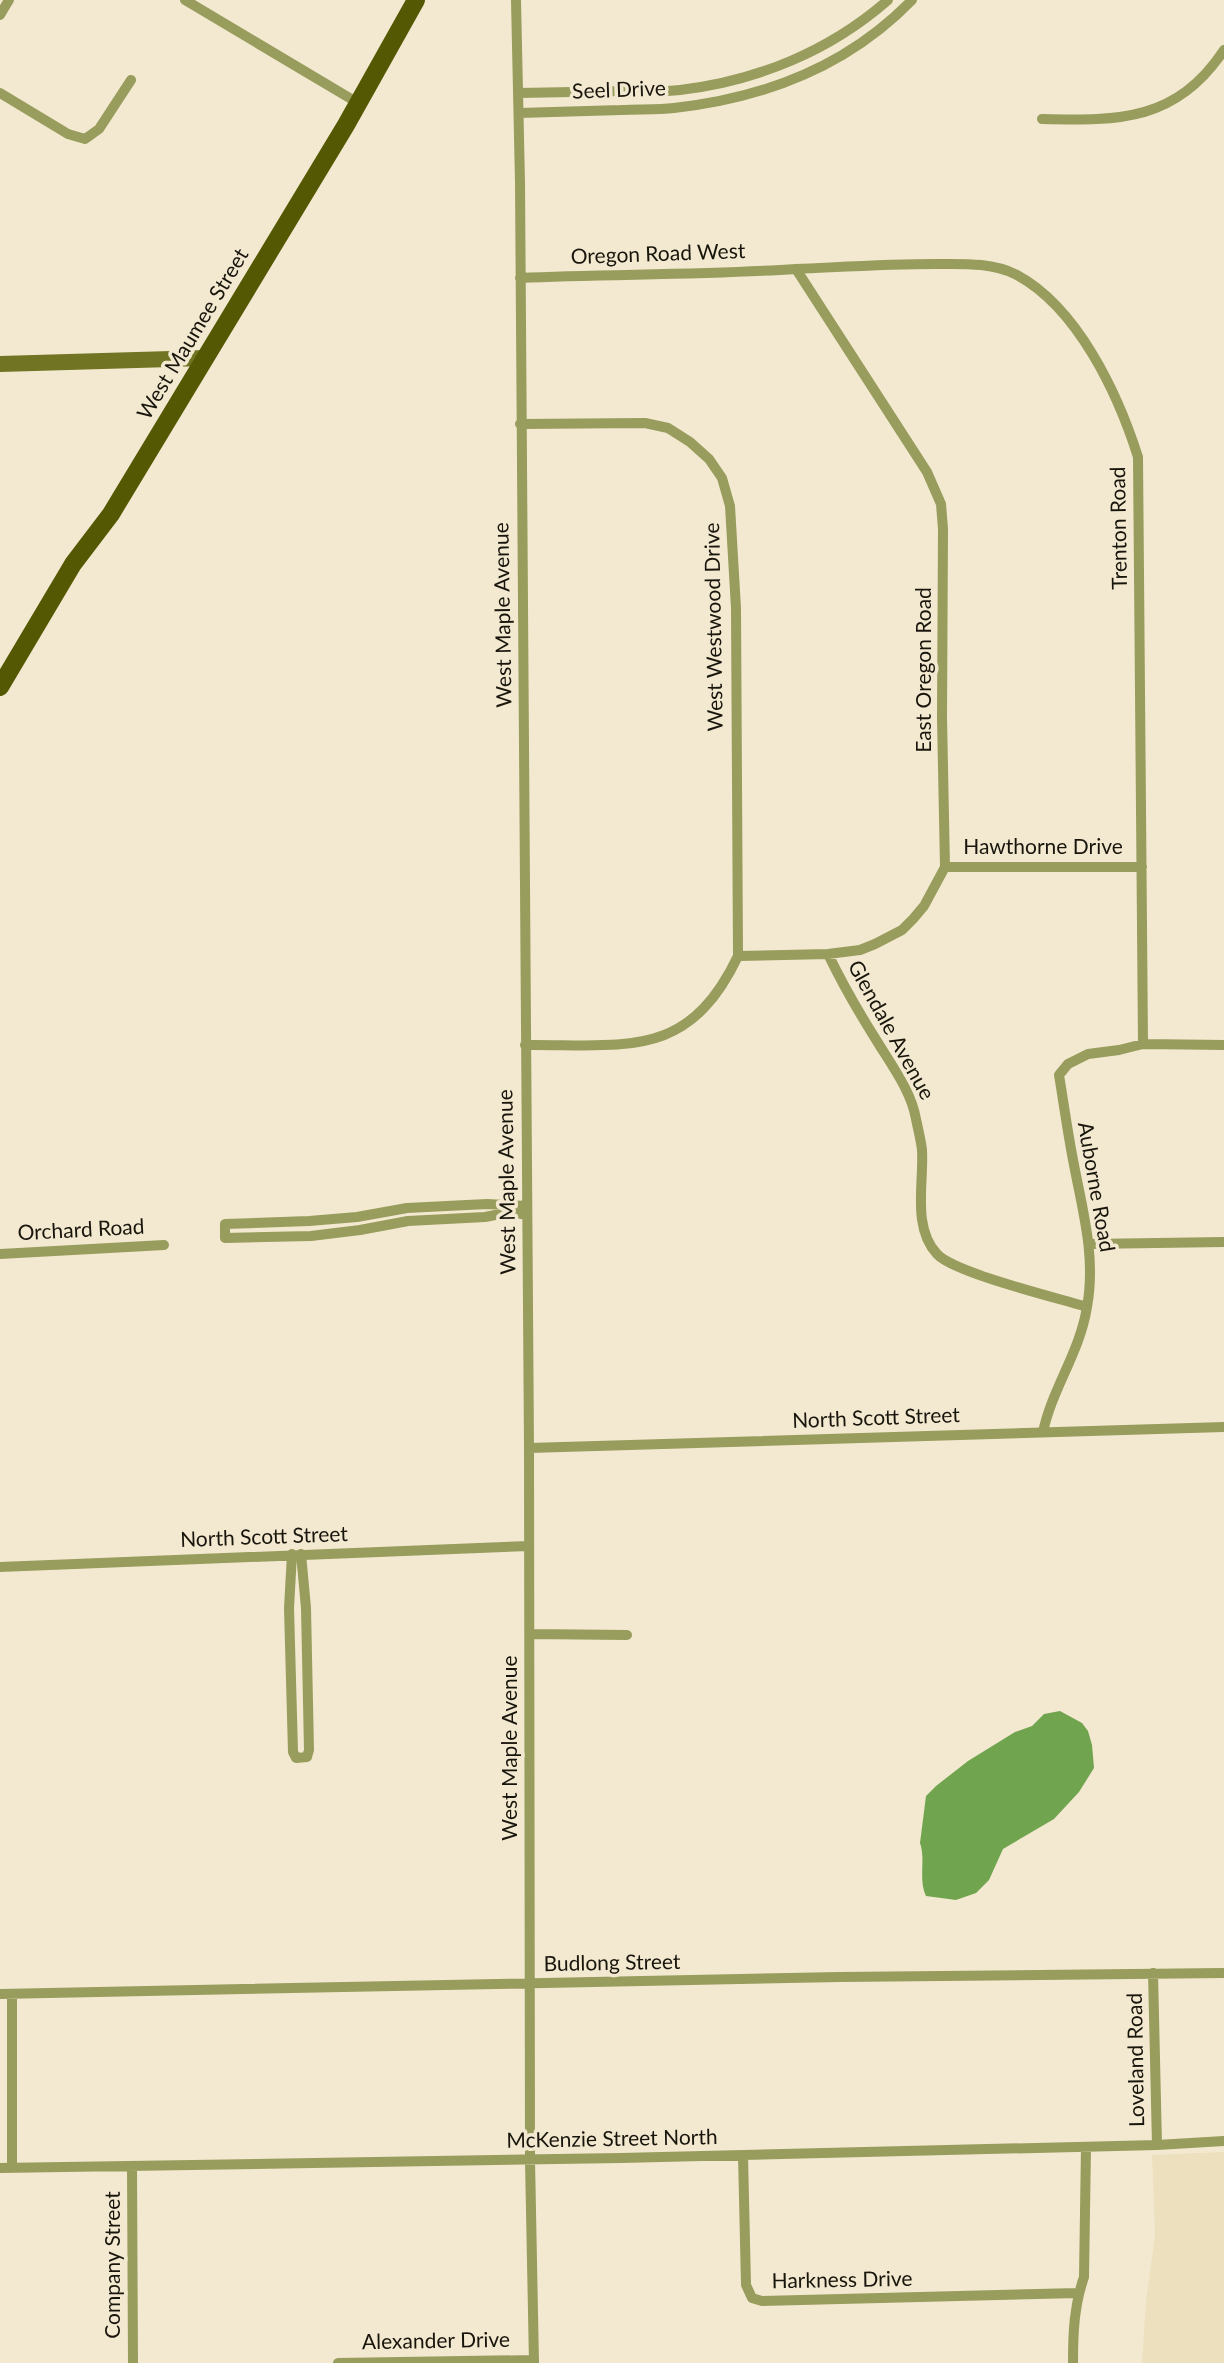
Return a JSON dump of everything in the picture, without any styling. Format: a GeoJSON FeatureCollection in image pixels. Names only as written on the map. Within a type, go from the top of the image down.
{"type":"FeatureCollection","features":[{"type":"Feature","properties":{"kind":"main road","name":"West Maumee Street"},"geometry":{"type":"LineString","coordinates":[[0,687],[73,564],[111,514],[358,103],[416,0]]}},
{"type":"Feature","properties":{"kind":"street"},"geometry":{"type":"LineString","coordinates":[[0,15],[9,0]]}},
{"type":"Feature","properties":{"kind":"street"},"geometry":{"type":"LineString","coordinates":[[185,0],[358,103]]}},
{"type":"Feature","properties":{"kind":"street","name":"West Maple Avenue"},"geometry":{"type":"LineString","coordinates":[[516,0],[519,93],[529,1448],[530,2160],[534,2361]]}},
{"type":"Feature","properties":{"kind":"street","name":"Seel Drive"},"geometry":{"type":"LineString","coordinates":[[519,113],[671,109],[720,101],[774,87],[839,58],[874,35],[912,0]]}},
{"type":"Feature","properties":{"kind":"street","name":"Seel Drive"},"geometry":{"type":"LineString","coordinates":[[519,93],[679,90],[749,76],[810,54],[856,26],[885,3],[894,18]]}},
{"type":"Feature","properties":{"kind":"street"},"geometry":{"type":"LineString","coordinates":[[1042,119],[1117,119],[1158,107],[1176,99],[1194,86],[1224,50]]}},
{"type":"Feature","properties":{"kind":"street"},"geometry":{"type":"LineString","coordinates":[[0,93],[68,134],[85,139],[99,129],[131,80]]}},
{"type":"Feature","properties":{"kind":"street"},"geometry":{"type":"LineString","coordinates":[[714,83],[720,101]]}},
{"type":"Feature","properties":{"kind":"street","name":"Trenton Road"},"geometry":{"type":"LineString","coordinates":[[796,269],[884,264],[966,264],[1015,274],[1035,286],[1083,339],[1128,424],[1138,457],[1143,1044]]}},
{"type":"Feature","properties":{"kind":"street","name":"Oregon Road West"},"geometry":{"type":"LineString","coordinates":[[520,278],[796,269]]}},
{"type":"Feature","properties":{"kind":"street","name":"East Oregon Road"},"geometry":{"type":"LineString","coordinates":[[738,956],[828,954],[860,950],[902,930],[924,906],[945,867],[942,717],[943,529],[940,504],[928,472],[796,269]]}},
{"type":"Feature","properties":{"kind":"street"},"geometry":{"type":"LineString","coordinates":[[0,364],[205,358]]}},
{"type":"Feature","properties":{"kind":"street","name":"West Westwood Drive"},"geometry":{"type":"LineString","coordinates":[[520,424],[645,424],[668,428],[690,442],[709,459],[722,478],[730,506],[736,608],[738,956]]}},
{"type":"Feature","properties":{"kind":"street","name":"Hawthorne Drive"},"geometry":{"type":"LineString","coordinates":[[945,867],[1142,867]]}},
{"type":"Feature","properties":{"kind":"street","name":"Glendale Avenue"},"geometry":{"type":"LineString","coordinates":[[828,954],[899,1076],[916,1115],[922,1150],[922,1224],[927,1240],[937,1255],[967,1270],[1087,1307]]}},
{"type":"Feature","properties":{"kind":"street"},"geometry":{"type":"LineString","coordinates":[[525,1045],[635,1043],[666,1036],[684,1027],[700,1013],[727,977],[738,956]]}},
{"type":"Feature","properties":{"kind":"street"},"geometry":{"type":"LineString","coordinates":[[1143,1044],[1224,1045]]}},
{"type":"Feature","properties":{"kind":"street","name":"Auborne Road"},"geometry":{"type":"LineString","coordinates":[[1043,1432],[1047,1414],[1076,1348],[1087,1307],[1090,1269],[1089,1244],[1059,1075],[1068,1063],[1088,1054],[1119,1051],[1143,1044]]}},
{"type":"Feature","properties":{"kind":"street"},"geometry":{"type":"LineString","coordinates":[[487,1204],[527,1210],[485,1217],[408,1221],[310,1236],[225,1238],[225,1224],[309,1221],[357,1217],[407,1208],[487,1204]]}},
{"type":"Feature","properties":{"kind":"street"},"geometry":{"type":"LineString","coordinates":[[407,1208],[408,1221]]}},
{"type":"Feature","properties":{"kind":"street"},"geometry":{"type":"LineString","coordinates":[[309,1221],[310,1236]]}},
{"type":"Feature","properties":{"kind":"street"},"geometry":{"type":"LineString","coordinates":[[1089,1244],[1224,1242]]}},
{"type":"Feature","properties":{"kind":"street","name":"Orchard Road"},"geometry":{"type":"LineString","coordinates":[[0,1254],[164,1245]]}},
{"type":"Feature","properties":{"kind":"street","name":"North Scott Street"},"geometry":{"type":"LineString","coordinates":[[529,1448],[1224,1427]]}},
{"type":"Feature","properties":{"kind":"street","name":"North Scott Street"},"geometry":{"type":"LineString","coordinates":[[0,1567],[529,1546]]}},
{"type":"Feature","properties":{"kind":"street"},"geometry":{"type":"LineString","coordinates":[[296,1554],[306,1608],[309,1750],[307,1757],[296,1758],[293,1752],[289,1608],[296,1554]]}},
{"type":"Feature","properties":{"kind":"street"},"geometry":{"type":"LineString","coordinates":[[530,1634],[627,1634]]}},
{"type":"Feature","properties":{"kind":"street"},"geometry":{"type":"LineString","coordinates":[[291,1679],[307,1679]]}},
{"type":"Feature","properties":{"kind":"street","name":"Loveland Road"},"geometry":{"type":"LineString","coordinates":[[1153,1973],[1157,2145]]}},
{"type":"Feature","properties":{"kind":"street","name":"Budlong Street"},"geometry":{"type":"LineString","coordinates":[[0,1994],[1224,1973]]}},
{"type":"Feature","properties":{"kind":"street"},"geometry":{"type":"LineString","coordinates":[[12,1994],[12,2168]]}},
{"type":"Feature","properties":{"kind":"street","name":"McKenzie Street North"},"geometry":{"type":"LineString","coordinates":[[0,2168],[530,2160],[1086,2147],[1224,2141]]}},
{"type":"Feature","properties":{"kind":"street"},"geometry":{"type":"LineString","coordinates":[[1073,2363],[1073,2323],[1078,2293],[1084,2277],[1086,2147]]}},
{"type":"Feature","properties":{"kind":"street","name":"Harkness Drive"},"geometry":{"type":"LineString","coordinates":[[743,2155],[746,2285],[752,2298],[762,2301],[1078,2293]]}},
{"type":"Feature","properties":{"kind":"street","name":"Company Street"},"geometry":{"type":"LineString","coordinates":[[132,2166],[133,2363]]}},
{"type":"Feature","properties":{"kind":"street","name":"Alexander Drive"},"geometry":{"type":"LineString","coordinates":[[338,2363],[534,2361]]}},
{"type":"Feature","properties":{"kind":"shaded area"},"geometry":{"type":"Polygon","coordinates":[[[1060,1711],[1082,1723],[1088,1731],[1092,1745],[1094,1768],[1079,1792],[1054,1819],[1003,1849],[989,1880],[976,1893],[956,1900],[926,1896],[920,1843],[926,1796],[968,1761],[1015,1732],[1032,1726],[1044,1714],[1060,1711]]]}},
{"type":"Feature","properties":{"kind":"shaded area"},"geometry":{"type":"Polygon","coordinates":[[[1224,2152],[1224,2363],[1142,2363],[1146,2302],[1155,2235],[1152,2155],[1224,2152]]]}}]}
